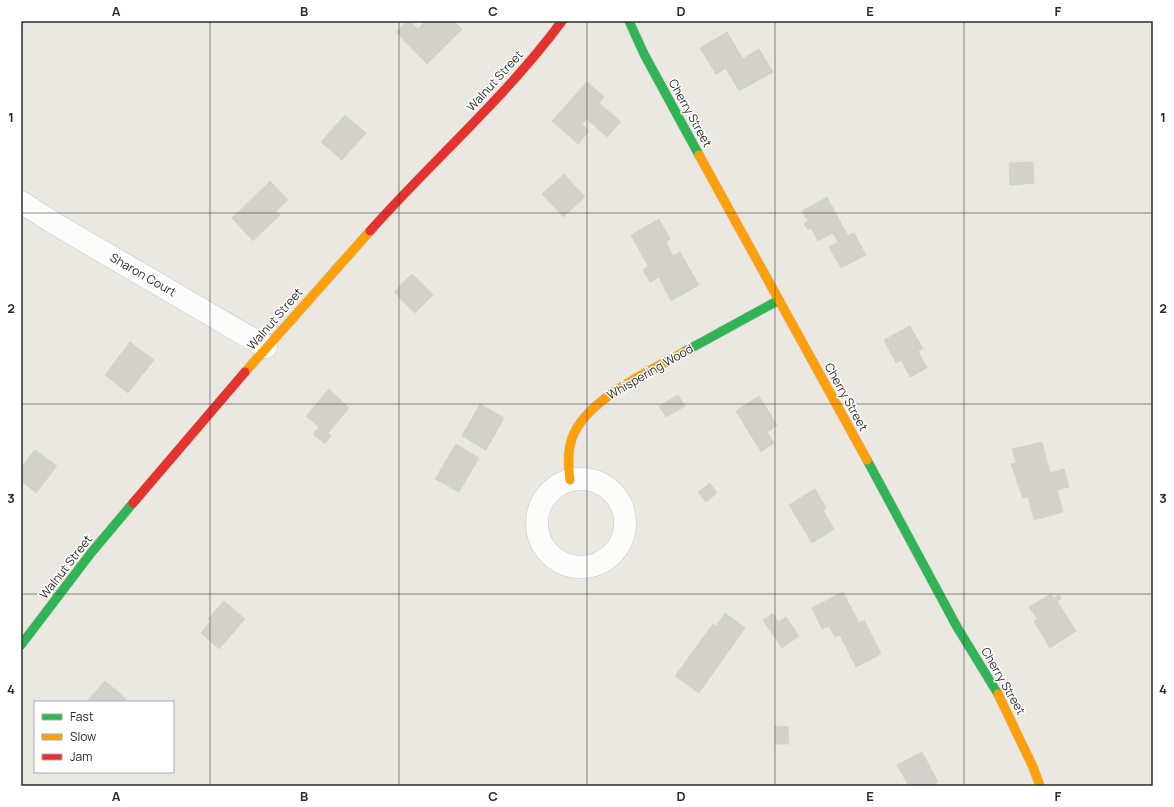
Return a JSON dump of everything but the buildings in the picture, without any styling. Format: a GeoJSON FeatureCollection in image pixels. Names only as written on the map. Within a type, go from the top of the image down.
{"type":"FeatureCollection","features":[{"type":"Feature","properties":{"kind":"street","name":"Walnut Street"},"geometry":{"type":"LineString","coordinates":[[21,645],[91,553],[170,458],[266,347],[395,203],[505,90],[562,21]]}},
{"type":"Feature","properties":{"kind":"street","name":"Cherry Street"},"geometry":{"type":"LineString","coordinates":[[630,21],[644,54],[891,503],[957,627],[992,682],[1007,710],[1040,786]]}},
{"type":"Feature","properties":{"kind":"street","name":"Sharon Court"},"geometry":{"type":"LineString","coordinates":[[21,202],[57,225],[266,347]]}},
{"type":"Feature","properties":{"kind":"street","name":"Whispering Wood"},"geometry":{"type":"LineString","coordinates":[[570,480],[568,449],[571,439],[578,426],[597,405],[620,388],[779,300]]}},
{"type":"Feature","properties":{"kind":"street"},"geometry":{"type":"LineString","coordinates":[[586,479],[594,481],[607,488],[618,499],[624,513],[624,536],[617,550],[606,560],[592,566],[577,567],[562,563],[555,559],[545,548],[538,534],[537,519],[541,504],[545,497],[556,486],[570,480],[586,479]]}},
{"type":"Feature","properties":{"kind":"traffic: fast"},"geometry":{"type":"LineString","coordinates":[[629,21],[644,54],[699,155]]}},
{"type":"Feature","properties":{"kind":"traffic: fast"},"geometry":{"type":"LineString","coordinates":[[684,352],[779,300]]}},
{"type":"Feature","properties":{"kind":"traffic: fast"},"geometry":{"type":"LineString","coordinates":[[867,460],[957,627],[998,694]]}},
{"type":"Feature","properties":{"kind":"traffic: fast"},"geometry":{"type":"LineString","coordinates":[[21,645],[91,553],[133,503]]}},
{"type":"Feature","properties":{"kind":"traffic: slow"},"geometry":{"type":"LineString","coordinates":[[699,155],[867,460]]}},
{"type":"Feature","properties":{"kind":"traffic: slow"},"geometry":{"type":"LineString","coordinates":[[245,372],[370,231]]}},
{"type":"Feature","properties":{"kind":"traffic: slow"},"geometry":{"type":"LineString","coordinates":[[570,480],[568,459],[569,448],[579,424],[591,411],[620,388],[637,377],[684,352]]}},
{"type":"Feature","properties":{"kind":"traffic: slow"},"geometry":{"type":"LineString","coordinates":[[998,694],[1033,767],[1040,786]]}},
{"type":"Feature","properties":{"kind":"traffic: jam"},"geometry":{"type":"LineString","coordinates":[[370,231],[517,76],[562,21]]}},
{"type":"Feature","properties":{"kind":"traffic: jam"},"geometry":{"type":"LineString","coordinates":[[133,503],[245,372]]}}]}
